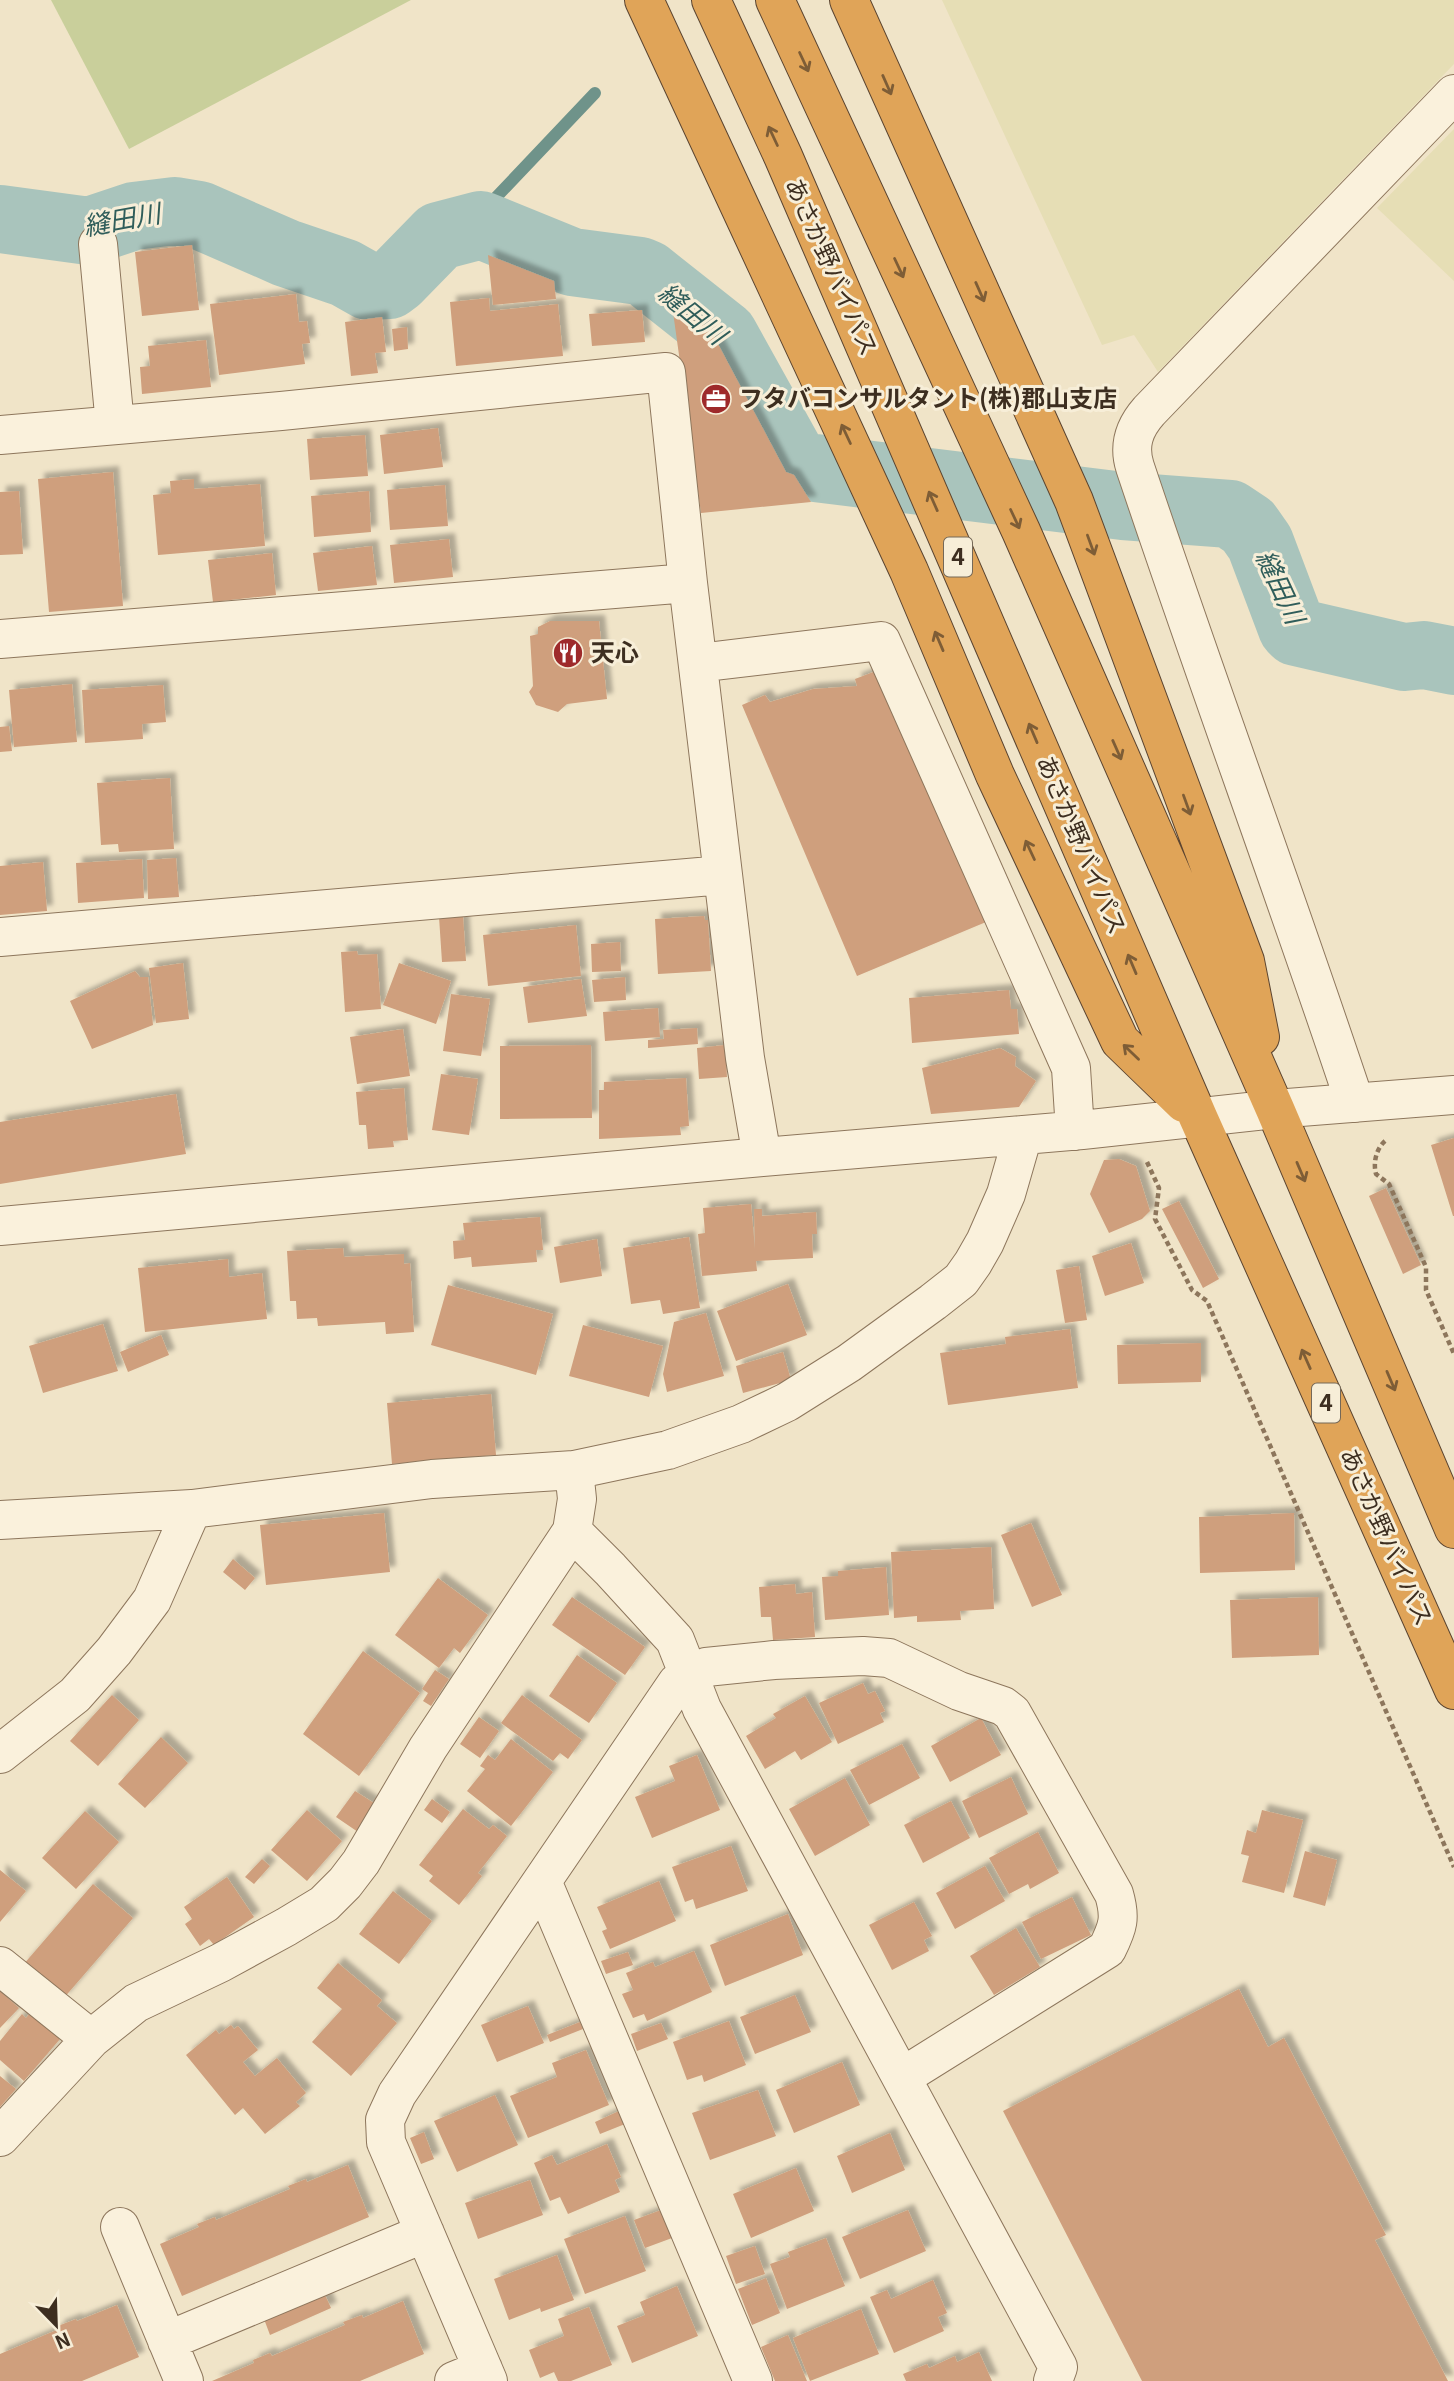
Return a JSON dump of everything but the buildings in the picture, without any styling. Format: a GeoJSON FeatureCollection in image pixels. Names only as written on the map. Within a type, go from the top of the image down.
{"type":"FeatureCollection","features":[{"type":"Feature","properties":{"kind":"highway"},"geometry":{"type":"LineString","coordinates":[[644,0],[909,571],[995,775],[1120,1041],[1198,1117]]}},
{"type":"Feature","properties":{"kind":"highway","name":"あさか野バイパス"},"geometry":{"type":"LineString","coordinates":[[711,0],[783,156],[1198,1117],[1454,1690]]}},
{"type":"Feature","properties":{"kind":"highway"},"geometry":{"type":"LineString","coordinates":[[775,0],[1021,531],[1275,1109],[1454,1529]]}},
{"type":"Feature","properties":{"kind":"highway"},"geometry":{"type":"LineString","coordinates":[[849,0],[1074,501],[1245,961],[1275,1109]]}},
{"type":"Feature","properties":{"kind":"street"},"geometry":{"type":"LineString","coordinates":[[1355,1103],[1183,612],[1135,467],[1132,444],[1134,432],[1149,411],[1454,94]]}},
{"type":"Feature","properties":{"kind":"street"},"geometry":{"type":"LineString","coordinates":[[98,244],[116,425]]}},
{"type":"Feature","properties":{"kind":"street"},"geometry":{"type":"LineString","coordinates":[[0,435],[281,411],[666,372],[688,583],[745,1059],[762,1157]]}},
{"type":"Feature","properties":{"kind":"street"},"geometry":{"type":"LineString","coordinates":[[0,639],[688,583]]}},
{"type":"Feature","properties":{"kind":"street"},"geometry":{"type":"LineString","coordinates":[[698,663],[881,641],[1071,1068],[1075,1130]]}},
{"type":"Feature","properties":{"kind":"street"},"geometry":{"type":"LineString","coordinates":[[0,937],[723,875]]}},
{"type":"Feature","properties":{"kind":"street"},"geometry":{"type":"LineString","coordinates":[[0,1226],[1023,1135],[1275,1109],[1454,1095]]}},
{"type":"Feature","properties":{"kind":"street"},"geometry":{"type":"LineString","coordinates":[[0,1520],[192,1509],[432,1479],[574,1470],[668,1450],[761,1416],[849,1363],[961,1280],[979,1253],[1006,1194],[1023,1135]]}},
{"type":"Feature","properties":{"kind":"street"},"geometry":{"type":"LineString","coordinates":[[0,2137],[91,2039],[136,2003],[220,1963],[286,1927],[324,1904],[345,1883],[361,1862],[428,1748],[572,1531],[577,1499],[574,1470]]}},
{"type":"Feature","properties":{"kind":"street"},"geometry":{"type":"LineString","coordinates":[[0,1754],[75,1695],[114,1651],[152,1600],[192,1509]]}},
{"type":"Feature","properties":{"kind":"street"},"geometry":{"type":"LineString","coordinates":[[572,1531],[675,1640],[702,1709],[1058,2367],[1053,2381]]}},
{"type":"Feature","properties":{"kind":"street"},"geometry":{"type":"LineString","coordinates":[[475,2377],[425,2233],[386,2142],[387,2113],[397,2094],[677,1683],[689,1674],[706,1667],[774,1660],[863,1656],[889,1658],[959,1691],[1003,1706],[1012,1713],[1114,1894],[1119,1911],[1118,1928],[1107,1949],[902,2077]]}},
{"type":"Feature","properties":{"kind":"street"},"geometry":{"type":"LineString","coordinates":[[542,1881],[752,2381]]}},
{"type":"Feature","properties":{"kind":"street"},"geometry":{"type":"LineString","coordinates":[[0,1966],[91,2039]]}},
{"type":"Feature","properties":{"kind":"street"},"geometry":{"type":"LineString","coordinates":[[120,2227],[181,2380]]}},
{"type":"Feature","properties":{"kind":"street"},"geometry":{"type":"LineString","coordinates":[[167,2341],[425,2233]]}},
{"type":"Feature","properties":{"kind":"path"},"geometry":{"type":"LineString","coordinates":[[1387,1139],[1381,1144],[1376,1155],[1376,1174],[1389,1184],[1426,1267],[1426,1290],[1454,1354]]}},
{"type":"Feature","properties":{"kind":"path"},"geometry":{"type":"LineString","coordinates":[[1141,1155],[1149,1165],[1159,1188],[1155,1219],[1192,1290],[1207,1301],[1454,1867]]}},
{"type":"Feature","properties":{"kind":"shaded area"},"geometry":{"type":"Polygon","coordinates":[[[942,0],[1454,0],[1454,64],[1158,372],[1134,335],[1102,345],[942,0]]]}},
{"type":"Feature","properties":{"kind":"shaded area"},"geometry":{"type":"Polygon","coordinates":[[[1454,129],[1454,281],[1377,208],[1454,129]]]}},
{"type":"Feature","properties":{"kind":"green space"},"geometry":{"type":"Polygon","coordinates":[[[51,0],[411,0],[129,149],[51,0]]]}},
{"type":"Feature","properties":{"kind":"waterway"},"geometry":{"type":"LineString","coordinates":[[467,228],[595,93]]}},
{"type":"Feature","properties":{"kind":"waterway","name":"縫田川"},"geometry":{"type":"LineString","coordinates":[[0,219],[89,231],[134,216],[175,211],[199,215],[286,253],[345,273],[368,286],[389,285],[439,236],[481,225],[572,262],[640,271],[724,335],[799,466],[1123,506],[1230,514],[1248,526],[1260,543],[1292,628],[1296,632],[1404,657],[1424,655],[1454,661]]}},
{"type":"Feature","properties":{"kind":"place","name":"フタバコンサルタント(株)郡山支店"},"geometry":{"type":"Point","coordinates":[716,399]}},
{"type":"Feature","properties":{"kind":"place","name":"天心"},"geometry":{"type":"Point","coordinates":[568,653]}}]}
